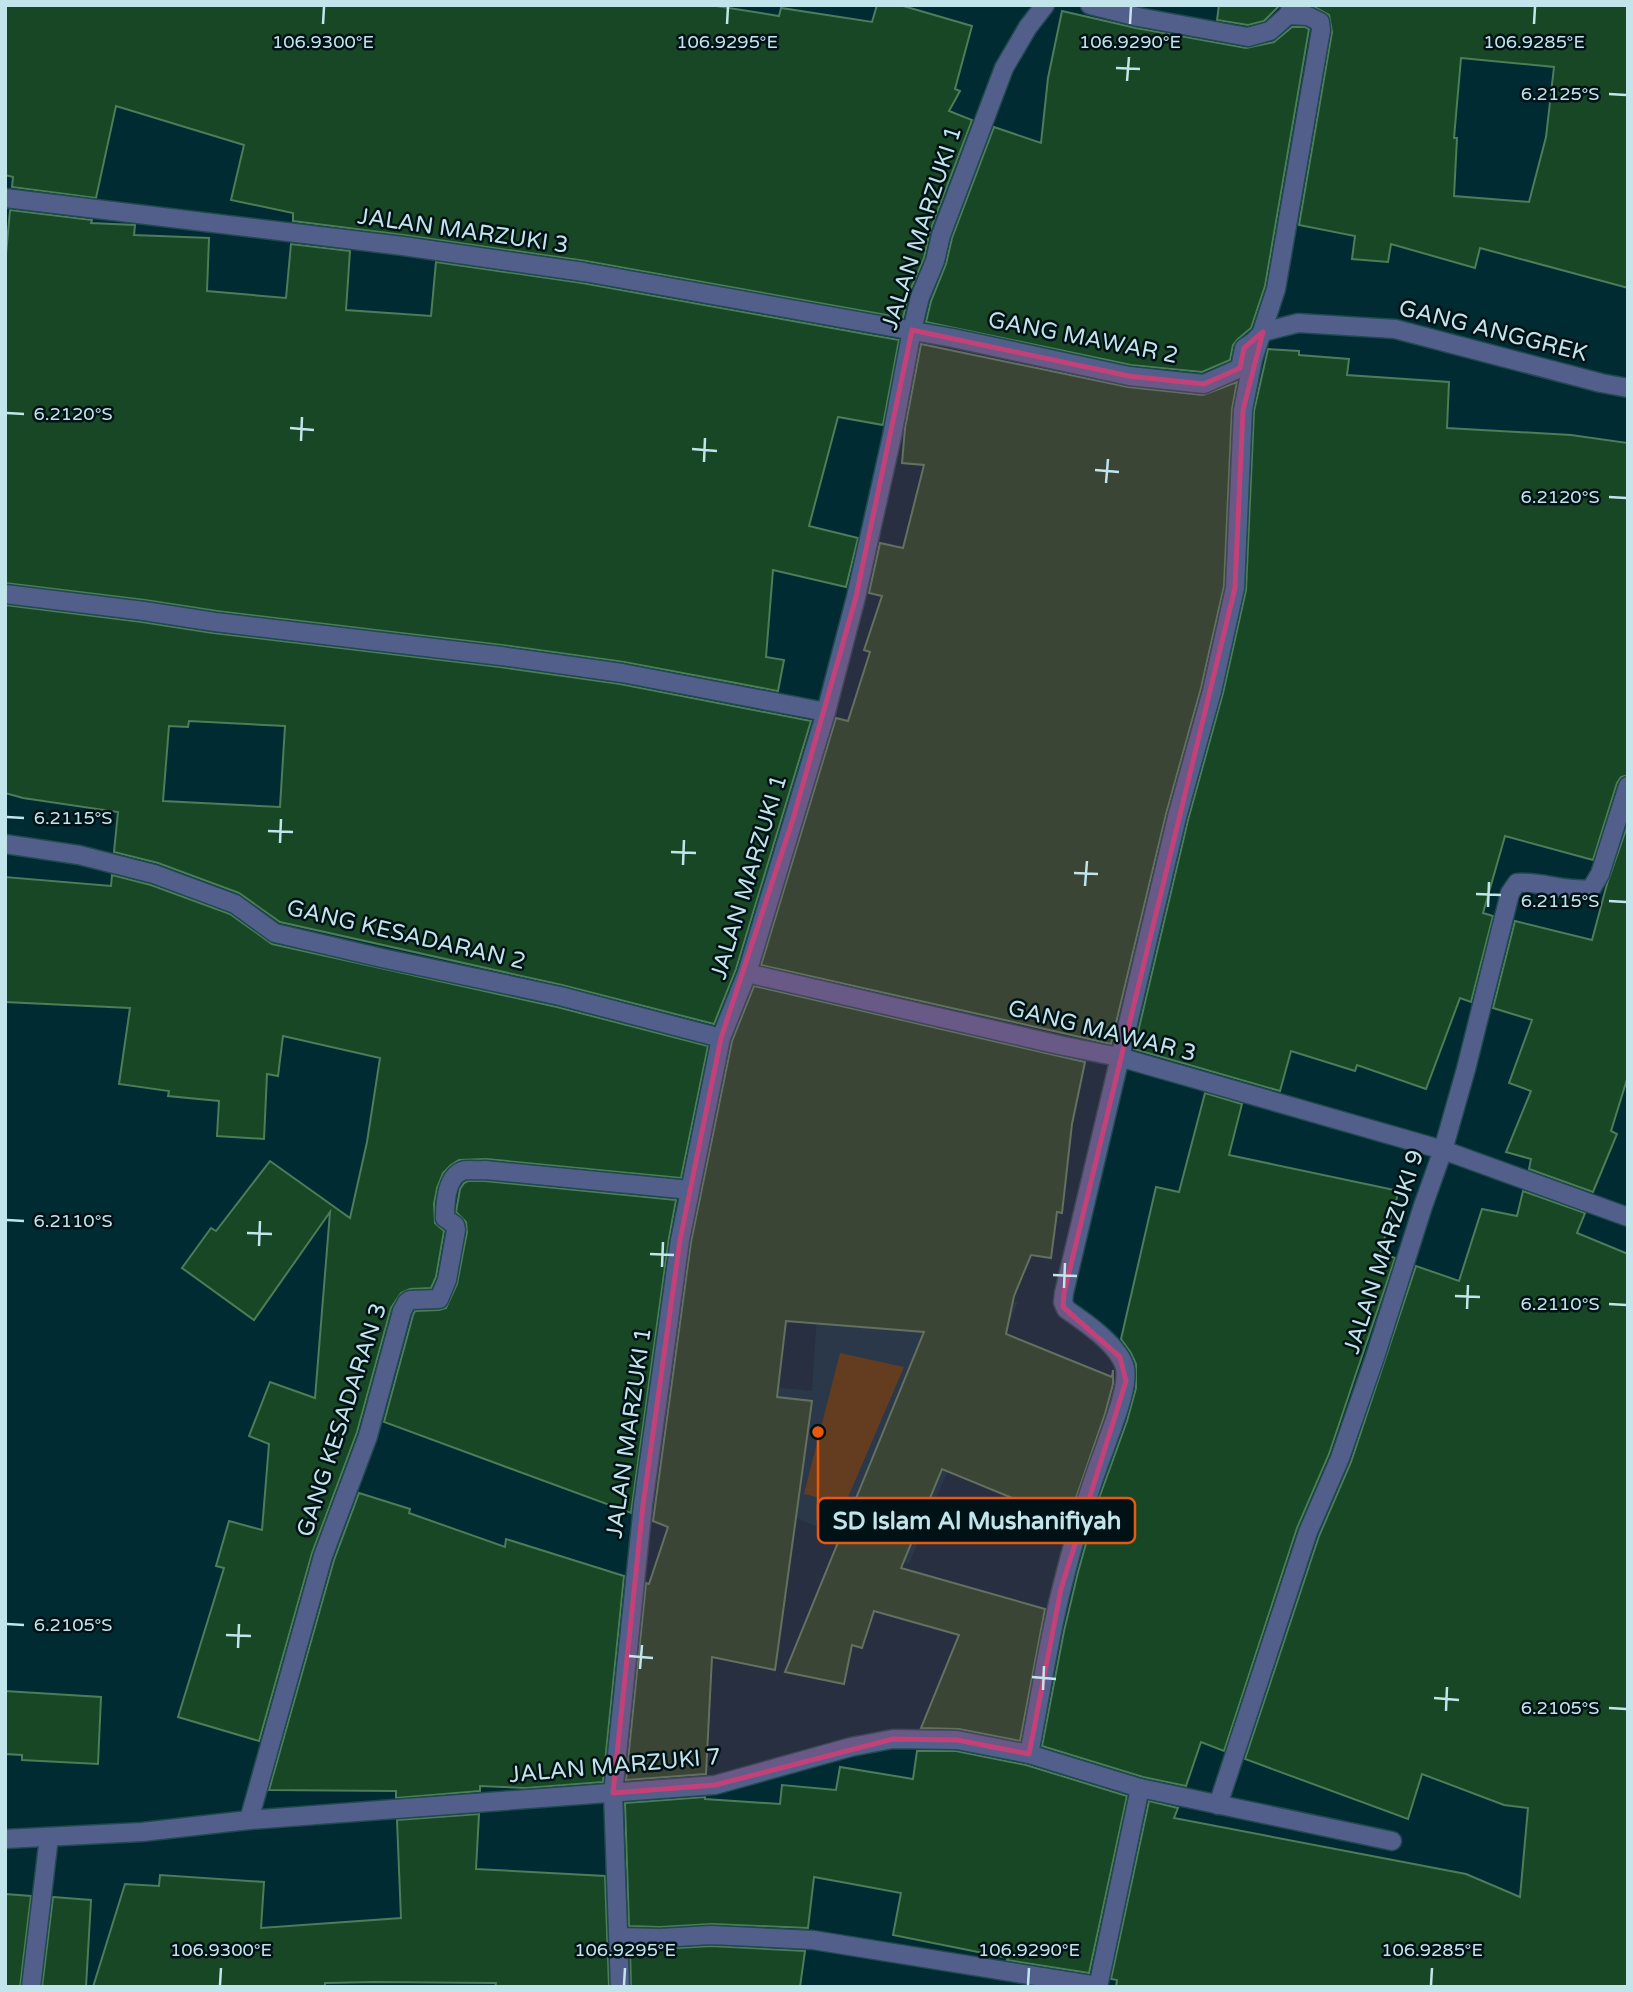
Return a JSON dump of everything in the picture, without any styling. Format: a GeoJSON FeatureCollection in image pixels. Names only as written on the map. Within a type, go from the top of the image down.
{"type":"FeatureCollection","features":[{"type":"Feature","properties":{"kind":"street","name":"JALAN MARZUKI 1"},"geometry":{"type":"LineString","coordinates":[[620,1987],[613,1793],[643,1505],[680,1240],[721,1038],[747,973],[826,712],[856,597],[920,298],[1004,68],[1028,27],[1045,5]]}},
{"type":"Feature","properties":{"kind":"street"},"geometry":{"type":"LineString","coordinates":[[1029,1754],[1061,1589],[1086,1497],[1116,1416],[1125,1381],[1125,1369],[1120,1357],[1104,1339],[1066,1309],[1063,1302],[1064,1293],[1177,817],[1212,691],[1235,588],[1243,410],[1253,359],[1276,289],[1321,30],[1320,22],[1290,10],[1270,31],[1248,37],[1138,17],[1090,5]]}},
{"type":"Feature","properties":{"kind":"street","name":"JALAN MARZUKI 3"},"geometry":{"type":"LineString","coordinates":[[5,198],[389,244],[584,272],[912,330]]}},
{"type":"Feature","properties":{"kind":"street","name":"GANG ANGGREK"},"geometry":{"type":"LineString","coordinates":[[1263,332],[1298,323],[1395,329],[1628,388]]}},
{"type":"Feature","properties":{"kind":"street","name":"GANG MAWAR 2"},"geometry":{"type":"LineString","coordinates":[[912,330],[1129,376],[1204,384],[1240,368],[1244,348],[1263,332]]}},
{"type":"Feature","properties":{"kind":"street"},"geometry":{"type":"LineString","coordinates":[[5,594],[595,669],[826,712]]}},
{"type":"Feature","properties":{"kind":"street","name":"JALAN MARZUKI 9"},"geometry":{"type":"LineString","coordinates":[[1218,1805],[1308,1532],[1340,1458],[1376,1357],[1443,1150],[1510,893],[1517,883],[1527,882],[1577,890],[1591,888],[1600,874],[1628,786]]}},
{"type":"Feature","properties":{"kind":"street","name":"GANG KESADARAN 2"},"geometry":{"type":"LineString","coordinates":[[5,844],[79,855],[154,874],[235,904],[275,933],[560,996],[721,1038]]}},
{"type":"Feature","properties":{"kind":"street","name":"GANG MAWAR 3"},"geometry":{"type":"LineString","coordinates":[[747,973],[1119,1057],[1443,1150],[1628,1217]]}},
{"type":"Feature","properties":{"kind":"street","name":"GANG KESADARAN 3"},"geometry":{"type":"LineString","coordinates":[[249,1820],[323,1556],[368,1436],[402,1311],[410,1300],[439,1299],[447,1280],[456,1230],[456,1225],[444,1218],[451,1181],[461,1171],[485,1170],[690,1190]]}},
{"type":"Feature","properties":{"kind":"street","name":"JALAN MARZUKI 7"},"geometry":{"type":"LineString","coordinates":[[5,1839],[142,1832],[249,1820],[715,1785],[851,1747],[893,1740],[957,1740],[1029,1754],[1140,1788],[1392,1841]]}},
{"type":"Feature","properties":{"kind":"street"},"geometry":{"type":"LineString","coordinates":[[619,1937],[710,1935],[813,1940],[1098,1986],[1140,1788]]}},
{"type":"Feature","properties":{"kind":"street"},"geometry":{"type":"LineString","coordinates":[[31,1987],[49,1837]]}},
{"type":"Feature","properties":{"kind":"highlighted area"},"geometry":{"type":"Polygon","coordinates":[[[912,330],[1129,376],[1204,384],[1240,368],[1244,348],[1263,332],[1243,410],[1235,588],[1064,1293],[1063,1307],[1120,1357],[1126,1381],[1061,1589],[1029,1754],[957,1740],[893,1739],[715,1785],[613,1793],[643,1505],[680,1240],[721,1038],[793,819],[856,597],[912,330]]]}},
{"type":"Feature","properties":{"kind":"shaded area"},"geometry":{"type":"Polygon","coordinates":[[[819,1282],[948,1283],[1018,1302],[909,1564],[769,1507],[678,1377],[812,1391],[819,1282]]]}},
{"type":"Feature","properties":{"kind":"shaded area"},"geometry":{"type":"Polygon","coordinates":[[[840,1353],[904,1367],[845,1504],[804,1494],[840,1353]]]}},
{"type":"Feature","properties":{"kind":"building"},"geometry":{"type":"Polygon","coordinates":[[[5,5],[710,5],[779,16],[781,8],[872,22],[877,5],[900,5],[972,26],[955,89],[960,91],[949,111],[972,120],[930,231],[924,258],[909,293],[903,318],[586,261],[293,221],[293,213],[231,200],[244,145],[116,106],[96,198],[12,187],[13,177],[5,175],[5,5]]]}},
{"type":"Feature","properties":{"kind":"building"},"geometry":{"type":"Polygon","coordinates":[[[1219,5],[1280,5],[1264,21],[1248,25],[1217,20],[1219,5]]]}},
{"type":"Feature","properties":{"kind":"building"},"geometry":{"type":"Polygon","coordinates":[[[1311,5],[1628,5],[1628,288],[1480,248],[1475,268],[1391,244],[1388,262],[1352,259],[1355,236],[1299,225],[1332,32],[1329,15],[1311,5]],[[1461,58],[1454,138],[1457,138],[1454,196],[1529,202],[1546,137],[1554,67],[1461,58]]]}},
{"type":"Feature","properties":{"kind":"building"},"geometry":{"type":"Polygon","coordinates":[[[1062,11],[1246,48],[1274,42],[1292,27],[1309,29],[1265,286],[1251,328],[1233,345],[1230,360],[1202,372],[1131,365],[926,322],[952,238],[994,127],[1041,143],[1048,78],[1062,11]]]}},
{"type":"Feature","properties":{"kind":"building"},"geometry":{"type":"Polygon","coordinates":[[[10,210],[92,220],[91,223],[135,225],[134,235],[209,238],[207,291],[286,298],[291,244],[350,251],[346,310],[431,316],[436,262],[582,283],[899,340],[883,425],[838,417],[809,526],[858,538],[846,587],[773,570],[766,657],[784,660],[778,691],[624,662],[5,583],[5,265],[10,210]]]}},
{"type":"Feature","properties":{"kind":"building"},"geometry":{"type":"Polygon","coordinates":[[[921,344],[1128,387],[1203,395],[1237,382],[1232,409],[1224,586],[1201,688],[1166,814],[1111,1044],[761,965],[836,718],[848,721],[870,652],[864,650],[882,596],[869,593],[880,543],[903,548],[924,465],[902,463],[905,428],[921,344]]]}},
{"type":"Feature","properties":{"kind":"building"},"geometry":{"type":"Polygon","coordinates":[[[1268,349],[1299,351],[1299,355],[1349,359],[1347,375],[1449,382],[1447,428],[1571,435],[1628,443],[1628,775],[1621,777],[1617,783],[1593,860],[1505,836],[1483,913],[1493,916],[1471,1002],[1460,998],[1426,1089],[1357,1065],[1355,1071],[1291,1051],[1280,1091],[1134,1049],[1246,590],[1254,411],[1268,349]]]}},
{"type":"Feature","properties":{"kind":"building"},"geometry":{"type":"Polygon","coordinates":[[[5,605],[620,684],[811,721],[736,969],[714,1024],[562,985],[280,922],[239,893],[158,863],[114,852],[118,812],[5,793],[5,605]],[[189,721],[188,727],[169,726],[163,801],[280,807],[285,726],[189,721]]]}},
{"type":"Feature","properties":{"kind":"building"},"geometry":{"type":"Polygon","coordinates":[[[1628,824],[1628,1076],[1611,1131],[1617,1134],[1593,1192],[1529,1169],[1531,1159],[1506,1152],[1531,1091],[1509,1083],[1532,1020],[1493,1008],[1515,921],[1592,940],[1607,884],[1628,824]]]}},
{"type":"Feature","properties":{"kind":"building"},"geometry":{"type":"Polygon","coordinates":[[[112,875],[151,885],[230,914],[272,944],[557,1007],[708,1046],[681,1178],[486,1159],[459,1160],[443,1173],[434,1204],[435,1223],[444,1231],[436,1277],[431,1288],[410,1289],[401,1293],[391,1308],[357,1432],[312,1553],[259,1741],[178,1717],[224,1568],[216,1566],[229,1521],[262,1530],[269,1444],[249,1436],[270,1382],[315,1398],[330,1212],[254,1320],[182,1268],[211,1228],[216,1231],[270,1161],[350,1218],[367,1142],[380,1058],[283,1036],[278,1076],[267,1074],[264,1139],[217,1136],[219,1101],[168,1096],[169,1091],[119,1084],[130,1008],[5,1002],[5,877],[111,886],[112,875]]]}},
{"type":"Feature","properties":{"kind":"building"},"geometry":{"type":"Polygon","coordinates":[[[754,986],[1085,1062],[1072,1124],[1062,1213],[1057,1212],[1051,1258],[1031,1255],[1014,1296],[1006,1334],[1112,1377],[1113,1370],[1113,1384],[1068,1521],[942,1469],[901,1568],[1045,1609],[1020,1741],[959,1729],[921,1728],[959,1635],[874,1611],[862,1648],[852,1645],[844,1684],[785,1672],[924,1332],[786,1321],[777,1397],[812,1401],[775,1670],[712,1657],[706,1774],[626,1780],[646,1583],[649,1584],[668,1527],[653,1521],[691,1242],[732,1041],[754,986]]]}},
{"type":"Feature","properties":{"kind":"building"},"geometry":{"type":"Polygon","coordinates":[[[1205,1093],[1242,1104],[1229,1155],[1399,1191],[1380,1253],[1395,1258],[1329,1454],[1297,1528],[1224,1751],[1201,1742],[1186,1786],[1143,1777],[1042,1746],[1078,1572],[1098,1501],[1136,1388],[1136,1364],[1121,1339],[1156,1187],[1179,1192],[1205,1093]]]}},
{"type":"Feature","properties":{"kind":"building"},"geometry":{"type":"Polygon","coordinates":[[[468,1181],[676,1200],[631,1513],[384,1422],[415,1311],[446,1308],[457,1284],[467,1232],[466,1222],[456,1212],[460,1189],[468,1181]]]}},
{"type":"Feature","properties":{"kind":"building"},"geometry":{"type":"Polygon","coordinates":[[[1523,1191],[1585,1213],[1577,1233],[1628,1254],[1628,1987],[1116,1987],[1117,1980],[1111,1979],[1149,1801],[1178,1808],[1174,1818],[1466,1874],[1520,1897],[1528,1808],[1504,1805],[1422,1774],[1408,1819],[1245,1759],[1319,1536],[1351,1462],[1416,1266],[1459,1281],[1482,1209],[1517,1216],[1523,1191]]]}},
{"type":"Feature","properties":{"kind":"building"},"geometry":{"type":"Polygon","coordinates":[[[359,1493],[410,1509],[409,1513],[505,1547],[506,1539],[624,1576],[603,1782],[526,1788],[480,1786],[480,1791],[396,1798],[396,1791],[269,1790],[334,1560],[359,1493]]]}},
{"type":"Feature","properties":{"kind":"building"},"geometry":{"type":"Polygon","coordinates":[[[5,1691],[101,1697],[98,1764],[22,1760],[22,1755],[5,1754],[5,1691]]]}},
{"type":"Feature","properties":{"kind":"building"},"geometry":{"type":"Polygon","coordinates":[[[917,1751],[956,1751],[1026,1765],[1127,1796],[1089,1973],[1007,1960],[1008,1958],[893,1935],[901,1893],[814,1877],[808,1928],[712,1924],[629,1926],[625,1803],[705,1797],[780,1804],[782,1785],[836,1790],[840,1767],[913,1779],[917,1751]]]}},
{"type":"Feature","properties":{"kind":"building"},"geometry":{"type":"Polygon","coordinates":[[[479,1814],[476,1869],[605,1876],[609,1987],[495,1987],[496,1983],[375,1982],[325,1983],[325,1987],[93,1987],[125,1884],[159,1886],[160,1875],[264,1882],[261,1928],[401,1918],[397,1820],[479,1814]]]}},
{"type":"Feature","properties":{"kind":"building"},"geometry":{"type":"Polygon","coordinates":[[[5,1894],[31,1896],[20,1987],[5,1987],[5,1894]]]}},
{"type":"Feature","properties":{"kind":"building"},"geometry":{"type":"Polygon","coordinates":[[[53,1897],[91,1900],[86,1987],[42,1987],[53,1897]]]}},
{"type":"Feature","properties":{"kind":"building"},"geometry":{"type":"Polygon","coordinates":[[[711,1946],[805,1951],[800,1987],[631,1987],[630,1949],[711,1946]]]}},
{"type":"Feature","properties":{"kind":"place","name":"SD Islam Al Mushanifiyah"},"geometry":{"type":"Point","coordinates":[818,1432]}}]}
